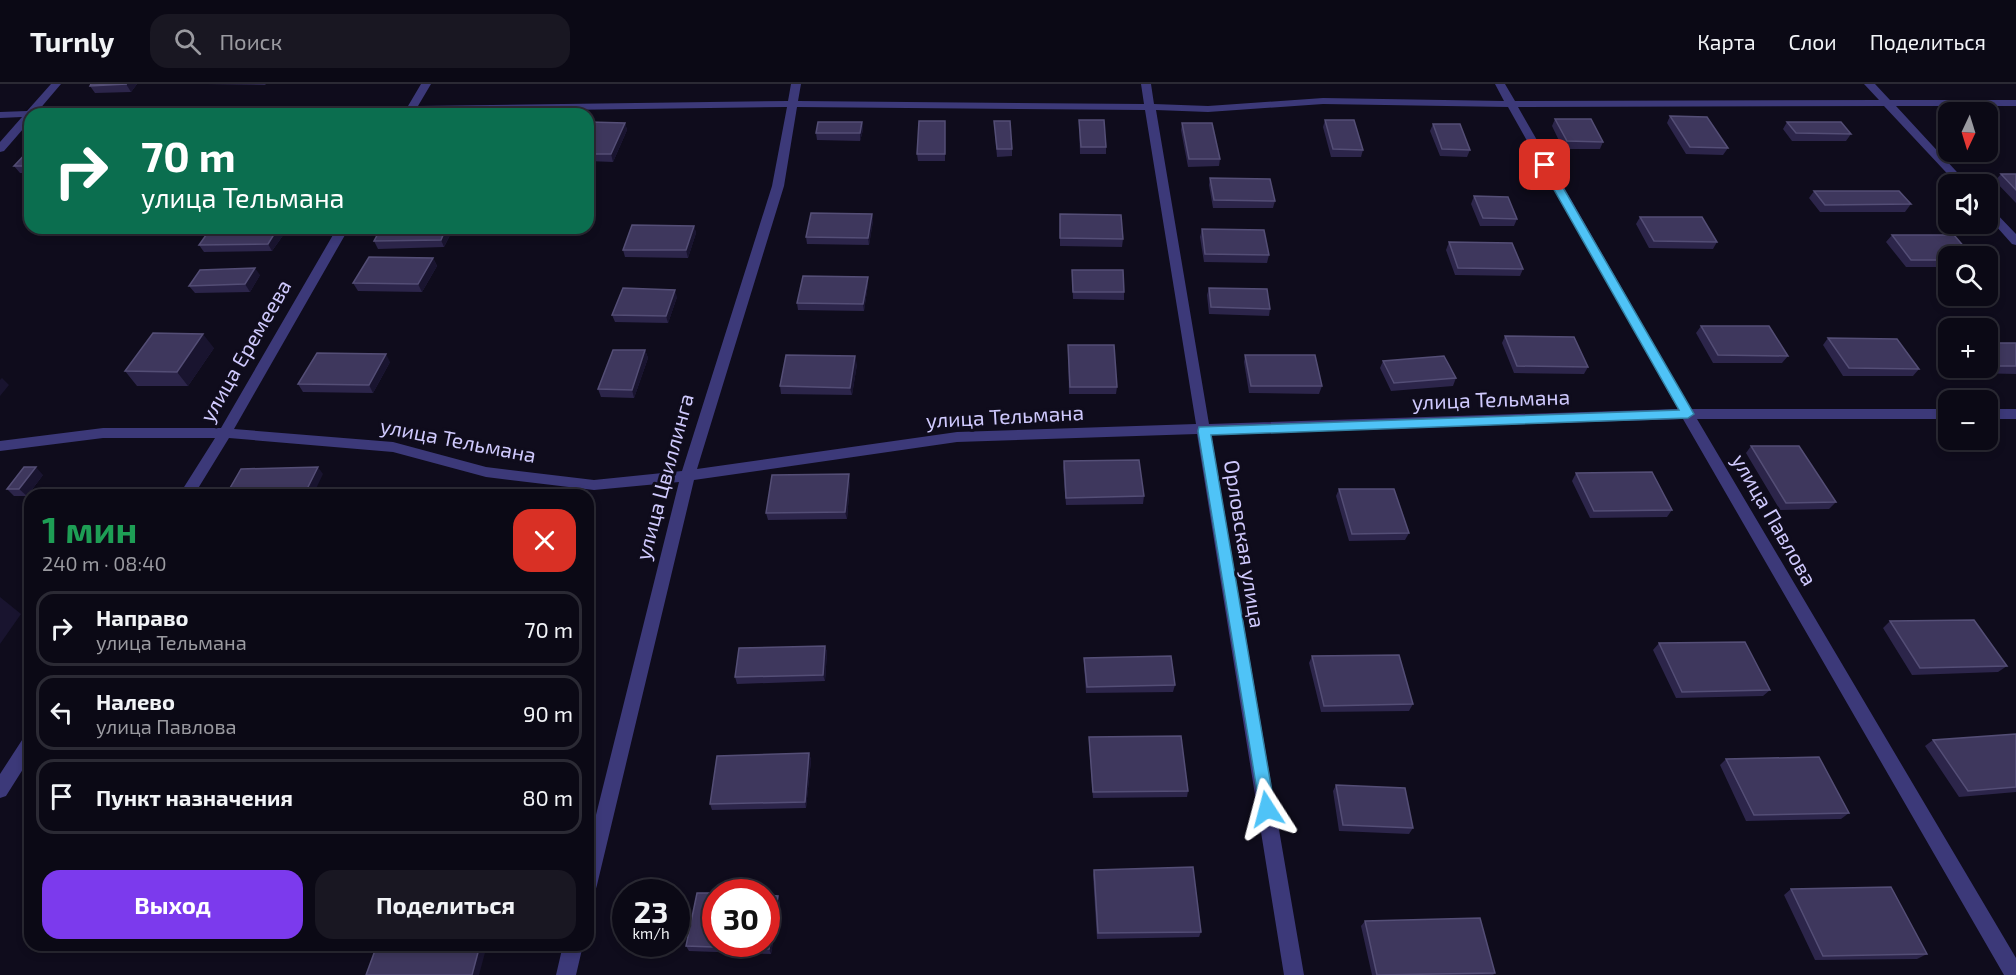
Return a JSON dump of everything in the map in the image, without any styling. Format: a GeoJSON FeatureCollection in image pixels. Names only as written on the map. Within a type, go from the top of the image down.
{"type":"FeatureCollection","features":[{"type":"Feature","properties":{"kind":"street"},"geometry":{"type":"LineString","coordinates":[[35,108],[56,84]]}},
{"type":"Feature","properties":{"kind":"street"},"geometry":{"type":"LineString","coordinates":[[412,108],[426,84]]}},
{"type":"Feature","properties":{"kind":"street","name":"улица Цвиллинга"},"geometry":{"type":"LineString","coordinates":[[594,860],[688,476],[778,186],[796,84]]}},
{"type":"Feature","properties":{"kind":"street","name":"Орловская улица"},"geometry":{"type":"LineString","coordinates":[[1146,84],[1294,975]]}},
{"type":"Feature","properties":{"kind":"street","name":"улица Павлова"},"geometry":{"type":"LineString","coordinates":[[1500,84],[1688,414],[2016,975]]}},
{"type":"Feature","properties":{"kind":"street"},"geometry":{"type":"LineString","coordinates":[[1869,84],[1954,174]]}},
{"type":"Feature","properties":{"kind":"street"},"geometry":{"type":"LineString","coordinates":[[574,108],[793,104],[1208,109],[1323,101],[1422,104],[1510,102],[2016,103]]}},
{"type":"Feature","properties":{"kind":"street"},"geometry":{"type":"LineString","coordinates":[[0,115],[24,114]]}},
{"type":"Feature","properties":{"kind":"street"},"geometry":{"type":"LineString","coordinates":[[0,149],[24,121]]}},
{"type":"Feature","properties":{"kind":"street"},"geometry":{"type":"LineString","coordinates":[[1998,222],[2016,242]]}},
{"type":"Feature","properties":{"kind":"street","name":"улица Еремеева"},"geometry":{"type":"LineString","coordinates":[[190,489],[225,433],[340,234]]}},
{"type":"Feature","properties":{"kind":"street","name":"улица Тельмана"},"geometry":{"type":"LineString","coordinates":[[0,446],[103,433],[225,433],[393,447],[486,472],[594,485],[688,476],[957,437],[1688,414],[1938,414]]}},
{"type":"Feature","properties":{"kind":"street"},"geometry":{"type":"LineString","coordinates":[[1998,414],[2016,414]]}},
{"type":"Feature","properties":{"kind":"street"},"geometry":{"type":"LineString","coordinates":[[0,790],[24,752]]}},
{"type":"Feature","properties":{"kind":"street"},"geometry":{"type":"LineString","coordinates":[[566,975],[572,951]]}},
{"type":"Feature","properties":{"kind":"building"},"geometry":{"type":"Polygon","coordinates":[[[91,84],[127,84],[90,86],[91,84]]]}},
{"type":"Feature","properties":{"kind":"building"},"geometry":{"type":"Polygon","coordinates":[[[1670,116],[1707,117],[1728,148],[1690,147],[1670,116]]]}},
{"type":"Feature","properties":{"kind":"building"},"geometry":{"type":"Polygon","coordinates":[[[1555,119],[1591,119],[1603,142],[1567,141],[1555,119]]]}},
{"type":"Feature","properties":{"kind":"building"},"geometry":{"type":"Polygon","coordinates":[[[1079,120],[1104,120],[1106,147],[1081,147],[1079,120]]]}},
{"type":"Feature","properties":{"kind":"building"},"geometry":{"type":"Polygon","coordinates":[[[1325,120],[1354,120],[1363,150],[1333,149],[1325,120]]]}},
{"type":"Feature","properties":{"kind":"building"},"geometry":{"type":"Polygon","coordinates":[[[919,121],[945,121],[945,154],[917,154],[919,121]]]}},
{"type":"Feature","properties":{"kind":"building"},"geometry":{"type":"Polygon","coordinates":[[[994,121],[1010,121],[1012,149],[997,149],[994,121]]]}},
{"type":"Feature","properties":{"kind":"building"},"geometry":{"type":"Polygon","coordinates":[[[594,122],[625,123],[611,154],[594,154],[594,122]]]}},
{"type":"Feature","properties":{"kind":"building"},"geometry":{"type":"Polygon","coordinates":[[[818,122],[862,122],[860,133],[816,133],[818,122]]]}},
{"type":"Feature","properties":{"kind":"building"},"geometry":{"type":"Polygon","coordinates":[[[1787,122],[1841,122],[1851,134],[1796,133],[1787,122]]]}},
{"type":"Feature","properties":{"kind":"building"},"geometry":{"type":"Polygon","coordinates":[[[1182,123],[1212,123],[1220,159],[1189,159],[1182,123]]]}},
{"type":"Feature","properties":{"kind":"building"},"geometry":{"type":"Polygon","coordinates":[[[1433,124],[1460,124],[1470,150],[1442,149],[1433,124]]]}},
{"type":"Feature","properties":{"kind":"building"},"geometry":{"type":"Polygon","coordinates":[[[24,155],[24,166],[14,166],[24,155]]]}},
{"type":"Feature","properties":{"kind":"building"},"geometry":{"type":"Polygon","coordinates":[[[2001,174],[2016,174],[2016,190],[2001,174]]]}},
{"type":"Feature","properties":{"kind":"building"},"geometry":{"type":"Polygon","coordinates":[[[1210,178],[1270,179],[1275,201],[1214,200],[1210,178]]]}},
{"type":"Feature","properties":{"kind":"building"},"geometry":{"type":"Polygon","coordinates":[[[1814,191],[1899,191],[1911,204],[1825,205],[1814,191]]]}},
{"type":"Feature","properties":{"kind":"building"},"geometry":{"type":"Polygon","coordinates":[[[1474,196],[1508,197],[1517,219],[1483,218],[1474,196]]]}},
{"type":"Feature","properties":{"kind":"building"},"geometry":{"type":"Polygon","coordinates":[[[811,213],[872,214],[868,238],[806,237],[811,213]]]}},
{"type":"Feature","properties":{"kind":"building"},"geometry":{"type":"Polygon","coordinates":[[[1060,214],[1121,215],[1123,239],[1060,238],[1060,214]]]}},
{"type":"Feature","properties":{"kind":"building"},"geometry":{"type":"Polygon","coordinates":[[[1640,217],[1702,217],[1717,242],[1654,241],[1640,217]]]}},
{"type":"Feature","properties":{"kind":"building"},"geometry":{"type":"Polygon","coordinates":[[[632,225],[694,226],[686,250],[623,250],[632,225]]]}},
{"type":"Feature","properties":{"kind":"building"},"geometry":{"type":"Polygon","coordinates":[[[1202,229],[1264,230],[1269,255],[1205,254],[1202,229]]]}},
{"type":"Feature","properties":{"kind":"building"},"geometry":{"type":"Polygon","coordinates":[[[207,234],[274,234],[268,244],[199,245],[207,234]]]}},
{"type":"Feature","properties":{"kind":"building"},"geometry":{"type":"Polygon","coordinates":[[[378,234],[444,234],[441,240],[374,241],[378,234]]]}},
{"type":"Feature","properties":{"kind":"building"},"geometry":{"type":"Polygon","coordinates":[[[1892,235],[1954,235],[1963,246],[1938,246],[1938,260],[1911,260],[1892,235]]]}},
{"type":"Feature","properties":{"kind":"building"},"geometry":{"type":"Polygon","coordinates":[[[1449,242],[1512,243],[1523,269],[1458,268],[1449,242]]]}},
{"type":"Feature","properties":{"kind":"building"},"geometry":{"type":"Polygon","coordinates":[[[369,257],[433,258],[418,284],[353,283],[369,257]]]}},
{"type":"Feature","properties":{"kind":"building"},"geometry":{"type":"Polygon","coordinates":[[[255,268],[245,284],[189,286],[200,270],[255,268]]]}},
{"type":"Feature","properties":{"kind":"building"},"geometry":{"type":"Polygon","coordinates":[[[1072,270],[1123,270],[1124,292],[1073,292],[1072,270]]]}},
{"type":"Feature","properties":{"kind":"building"},"geometry":{"type":"Polygon","coordinates":[[[803,276],[868,277],[863,304],[797,303],[803,276]]]}},
{"type":"Feature","properties":{"kind":"building"},"geometry":{"type":"Polygon","coordinates":[[[623,288],[675,290],[666,316],[612,315],[623,288]]]}},
{"type":"Feature","properties":{"kind":"building"},"geometry":{"type":"Polygon","coordinates":[[[1209,288],[1267,289],[1270,309],[1211,307],[1209,288]]]}},
{"type":"Feature","properties":{"kind":"building"},"geometry":{"type":"Polygon","coordinates":[[[1701,326],[1769,326],[1788,356],[1718,355],[1701,326]]]}},
{"type":"Feature","properties":{"kind":"building"},"geometry":{"type":"Polygon","coordinates":[[[153,333],[203,334],[177,372],[125,371],[153,333]]]}},
{"type":"Feature","properties":{"kind":"building"},"geometry":{"type":"Polygon","coordinates":[[[1505,336],[1574,337],[1588,367],[1517,366],[1505,336]]]}},
{"type":"Feature","properties":{"kind":"building"},"geometry":{"type":"Polygon","coordinates":[[[1828,338],[1897,339],[1919,369],[1849,368],[1828,338]]]}},
{"type":"Feature","properties":{"kind":"building"},"geometry":{"type":"Polygon","coordinates":[[[1998,343],[2016,343],[2016,366],[1998,366],[1998,343]]]}},
{"type":"Feature","properties":{"kind":"building"},"geometry":{"type":"Polygon","coordinates":[[[1068,345],[1114,345],[1117,387],[1070,387],[1068,345]]]}},
{"type":"Feature","properties":{"kind":"building"},"geometry":{"type":"Polygon","coordinates":[[[613,350],[645,350],[632,390],[598,389],[613,350]]]}},
{"type":"Feature","properties":{"kind":"building"},"geometry":{"type":"Polygon","coordinates":[[[317,353],[386,354],[369,385],[298,384],[317,353]]]}},
{"type":"Feature","properties":{"kind":"building"},"geometry":{"type":"Polygon","coordinates":[[[786,355],[855,356],[850,388],[780,386],[786,355]]]}},
{"type":"Feature","properties":{"kind":"building"},"geometry":{"type":"Polygon","coordinates":[[[1245,355],[1315,355],[1322,386],[1251,386],[1245,355]]]}},
{"type":"Feature","properties":{"kind":"building"},"geometry":{"type":"Polygon","coordinates":[[[1444,356],[1456,378],[1394,383],[1383,361],[1444,356]]]}},
{"type":"Feature","properties":{"kind":"building"},"geometry":{"type":"Polygon","coordinates":[[[1751,446],[1799,446],[1836,502],[1786,503],[1751,446]]]}},
{"type":"Feature","properties":{"kind":"building"},"geometry":{"type":"Polygon","coordinates":[[[1139,460],[1144,496],[1066,498],[1064,461],[1139,460]]]}},
{"type":"Feature","properties":{"kind":"building"},"geometry":{"type":"Polygon","coordinates":[[[24,467],[36,467],[19,489],[7,489],[24,467]]]}},
{"type":"Feature","properties":{"kind":"building"},"geometry":{"type":"Polygon","coordinates":[[[318,467],[307,489],[229,489],[241,469],[318,467]]]}},
{"type":"Feature","properties":{"kind":"building"},"geometry":{"type":"Polygon","coordinates":[[[1652,472],[1672,510],[1594,511],[1576,473],[1652,472]]]}},
{"type":"Feature","properties":{"kind":"building"},"geometry":{"type":"Polygon","coordinates":[[[849,474],[845,512],[766,513],[772,475],[849,474]]]}},
{"type":"Feature","properties":{"kind":"building"},"geometry":{"type":"Polygon","coordinates":[[[1339,489],[1394,489],[1409,533],[1352,534],[1339,489]]]}},
{"type":"Feature","properties":{"kind":"building"},"geometry":{"type":"Polygon","coordinates":[[[1974,620],[2007,666],[1920,668],[1890,621],[1974,620]]]}},
{"type":"Feature","properties":{"kind":"building"},"geometry":{"type":"Polygon","coordinates":[[[1745,642],[1770,690],[1682,692],[1659,643],[1745,642]]]}},
{"type":"Feature","properties":{"kind":"building"},"geometry":{"type":"Polygon","coordinates":[[[825,646],[823,675],[735,677],[739,648],[825,646]]]}},
{"type":"Feature","properties":{"kind":"building"},"geometry":{"type":"Polygon","coordinates":[[[1399,655],[1413,704],[1324,706],[1312,656],[1399,655]]]}},
{"type":"Feature","properties":{"kind":"building"},"geometry":{"type":"Polygon","coordinates":[[[1171,656],[1175,685],[1087,687],[1084,658],[1171,656]]]}},
{"type":"Feature","properties":{"kind":"building"},"geometry":{"type":"Polygon","coordinates":[[[2016,734],[2016,787],[1968,791],[1933,740],[2016,734]]]}},
{"type":"Feature","properties":{"kind":"building"},"geometry":{"type":"Polygon","coordinates":[[[1181,736],[1188,791],[1093,792],[1089,737],[1181,736]]]}},
{"type":"Feature","properties":{"kind":"building"},"geometry":{"type":"Polygon","coordinates":[[[809,753],[805,802],[710,804],[717,756],[809,753]]]}},
{"type":"Feature","properties":{"kind":"building"},"geometry":{"type":"Polygon","coordinates":[[[1819,757],[1849,813],[1754,815],[1726,759],[1819,757]]]}},
{"type":"Feature","properties":{"kind":"building"},"geometry":{"type":"Polygon","coordinates":[[[1336,785],[1405,788],[1413,828],[1343,825],[1336,785]]]}},
{"type":"Feature","properties":{"kind":"building"},"geometry":{"type":"Polygon","coordinates":[[[1193,867],[1201,932],[1098,933],[1094,870],[1193,867]]]}},
{"type":"Feature","properties":{"kind":"building"},"geometry":{"type":"Polygon","coordinates":[[[1891,887],[1927,954],[1823,956],[1791,889],[1891,887]]]}},
{"type":"Feature","properties":{"kind":"building"},"geometry":{"type":"Polygon","coordinates":[[[697,893],[702,893],[702,947],[690,946],[690,927],[697,893]]]}},
{"type":"Feature","properties":{"kind":"building"},"geometry":{"type":"Polygon","coordinates":[[[1480,918],[1495,973],[1377,975],[1365,921],[1480,918]]]}},
{"type":"Feature","properties":{"kind":"building"},"geometry":{"type":"Polygon","coordinates":[[[375,951],[478,951],[472,975],[366,975],[375,951]]]}},
{"type":"Feature","properties":{"kind":"route"},"geometry":{"type":"LineString","coordinates":[[1267,809],[1204,431],[1688,414],[1545,165]]}}]}
